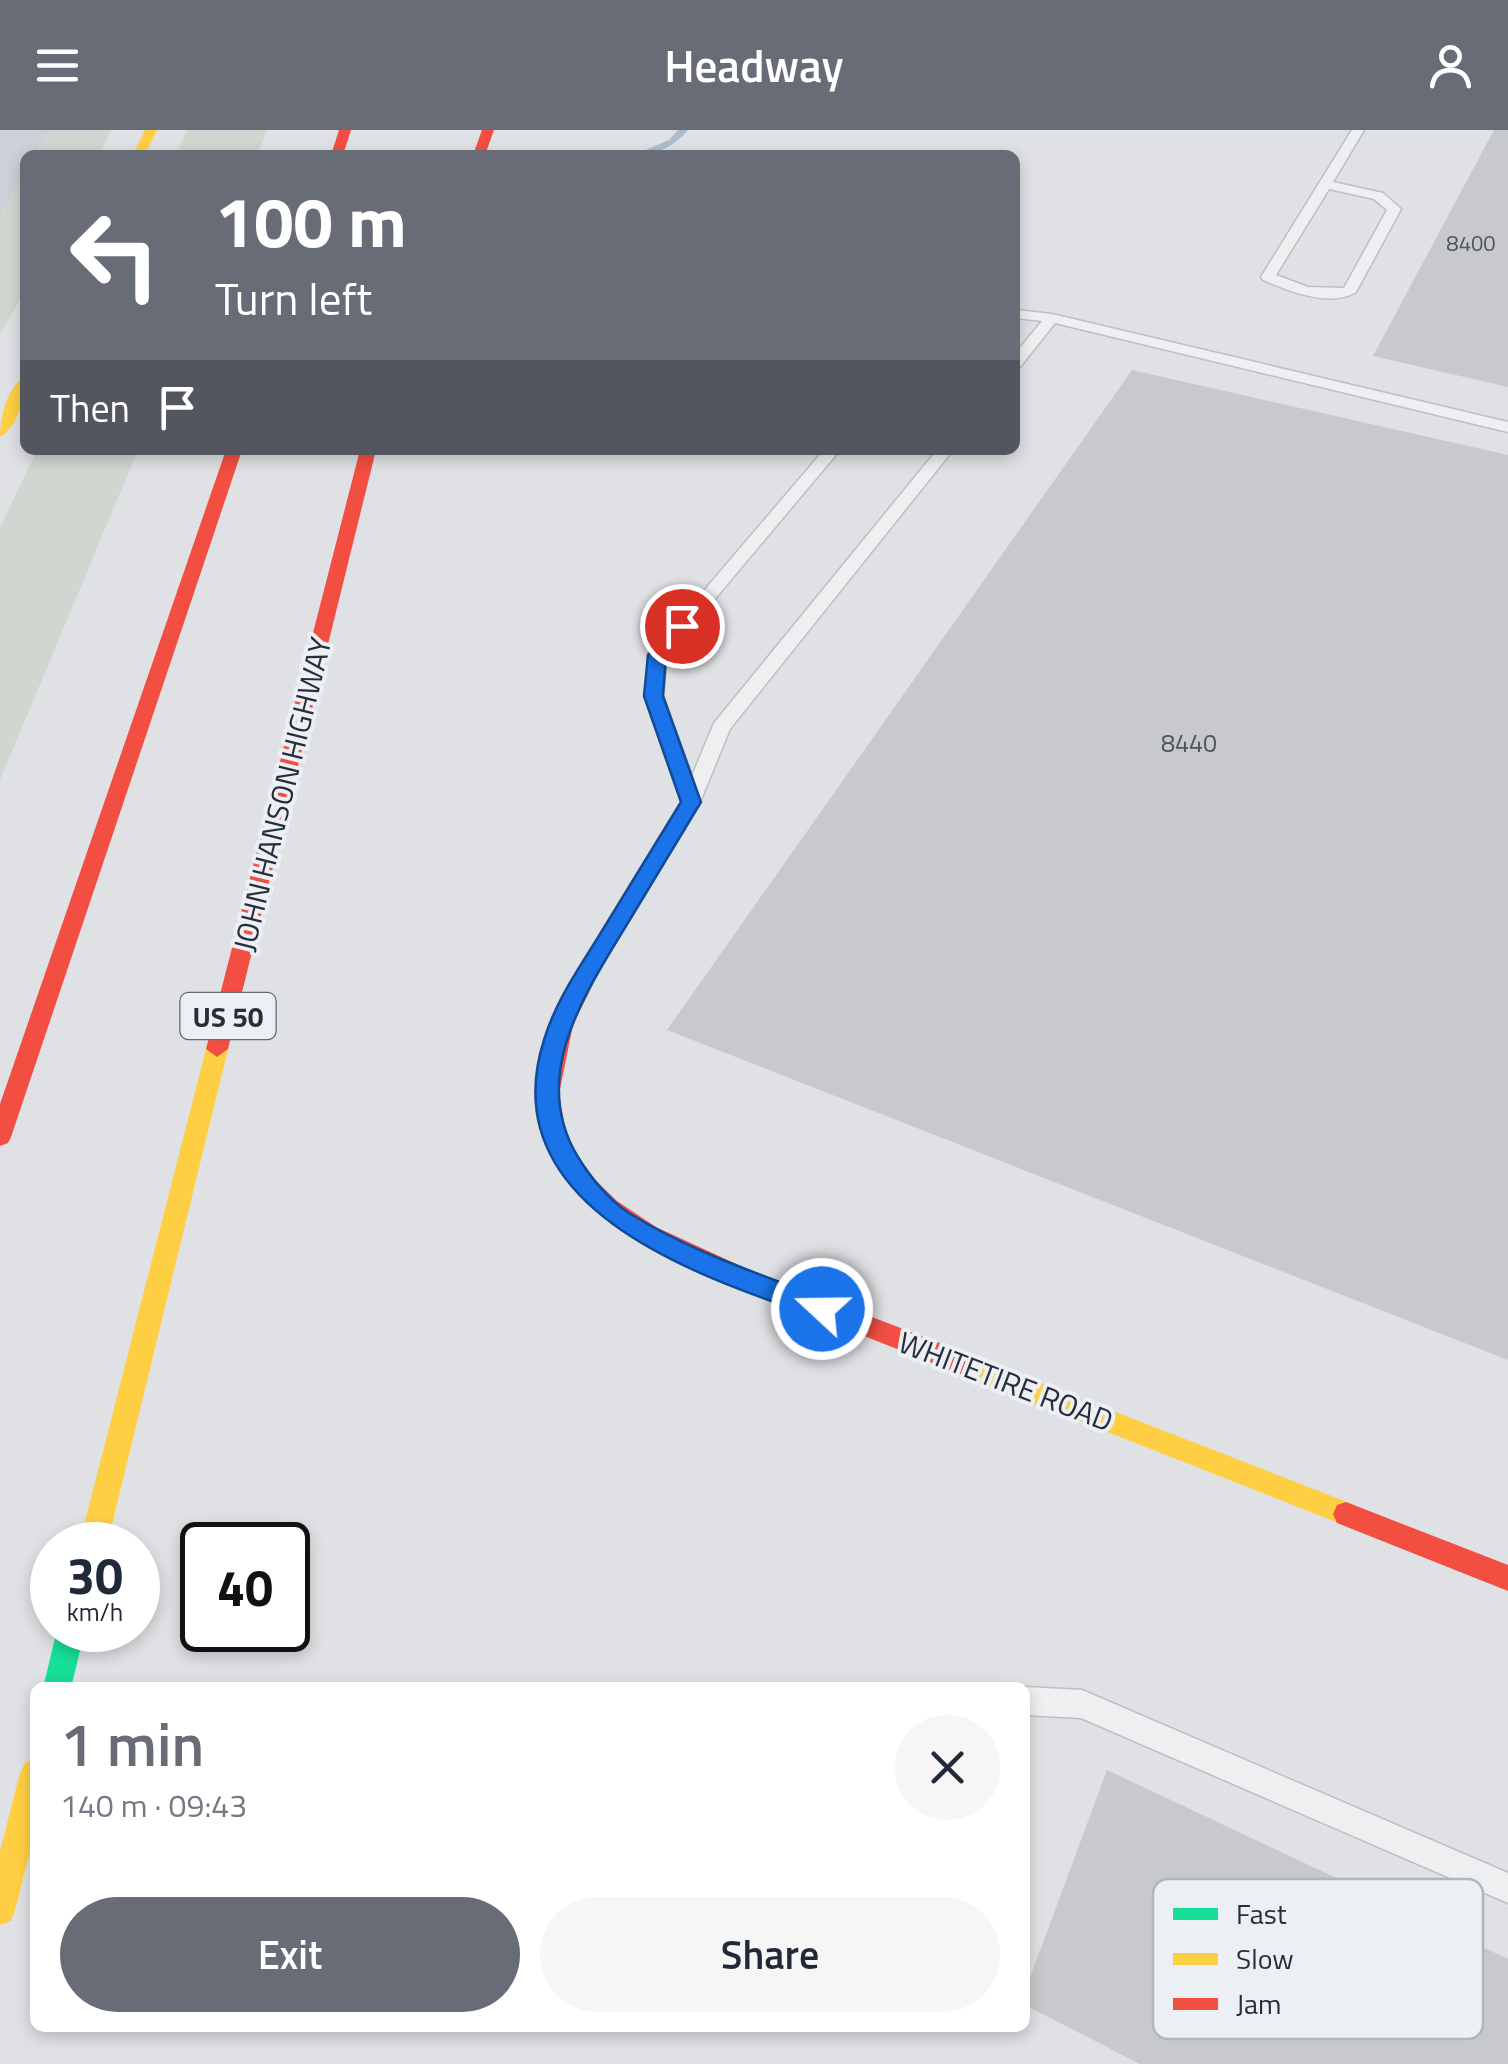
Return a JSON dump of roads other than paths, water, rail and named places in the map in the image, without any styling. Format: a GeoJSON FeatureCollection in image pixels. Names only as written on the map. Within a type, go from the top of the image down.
{"type":"FeatureCollection","features":[{"type":"Feature","properties":{"kind":"main road"},"geometry":{"type":"LineString","coordinates":[[0,432],[20,392]]}},
{"type":"Feature","properties":{"kind":"main road"},"geometry":{"type":"LineString","coordinates":[[0,1137],[232,455]]}},
{"type":"Feature","properties":{"kind":"main road","name":"JOHN HANSON HIGHWAY"},"geometry":{"type":"LineString","coordinates":[[99,1522],[368,455]]}},
{"type":"Feature","properties":{"kind":"main road","name":"WHITETIRE ROAD"},"geometry":{"type":"LineString","coordinates":[[691,802],[570,1001],[554,1041],[547,1078],[548,1114],[558,1145],[578,1179],[616,1217],[677,1252],[1508,1578]]}},
{"type":"Feature","properties":{"kind":"main road"},"geometry":{"type":"LineString","coordinates":[[58,1682],[66,1652]]}},
{"type":"Feature","properties":{"kind":"main road"},"geometry":{"type":"LineString","coordinates":[[0,1910],[30,1793]]}},
{"type":"Feature","properties":{"kind":"lane"},"geometry":{"type":"LineString","coordinates":[[1325,184],[1378,196],[1394,209],[1350,292],[1325,296],[1294,289],[1268,277],[1358,130]]}},
{"type":"Feature","properties":{"kind":"lane"},"geometry":{"type":"LineString","coordinates":[[1020,315],[1052,318],[1508,426]]}},
{"type":"Feature","properties":{"kind":"lane"},"geometry":{"type":"LineString","coordinates":[[1020,358],[1052,318]]}},
{"type":"Feature","properties":{"kind":"lane"},"geometry":{"type":"LineString","coordinates":[[691,802],[654,696],[658,655],[828,455]]}},
{"type":"Feature","properties":{"kind":"lane"},"geometry":{"type":"LineString","coordinates":[[691,802],[721,727],[941,455]]}},
{"type":"Feature","properties":{"kind":"lane"},"geometry":{"type":"LineString","coordinates":[[1030,1701],[1082,1704],[1508,1888]]}},
{"type":"Feature","properties":{"kind":"waterway"},"geometry":{"type":"LineString","coordinates":[[652,150],[672,142],[683,130]]}}]}
